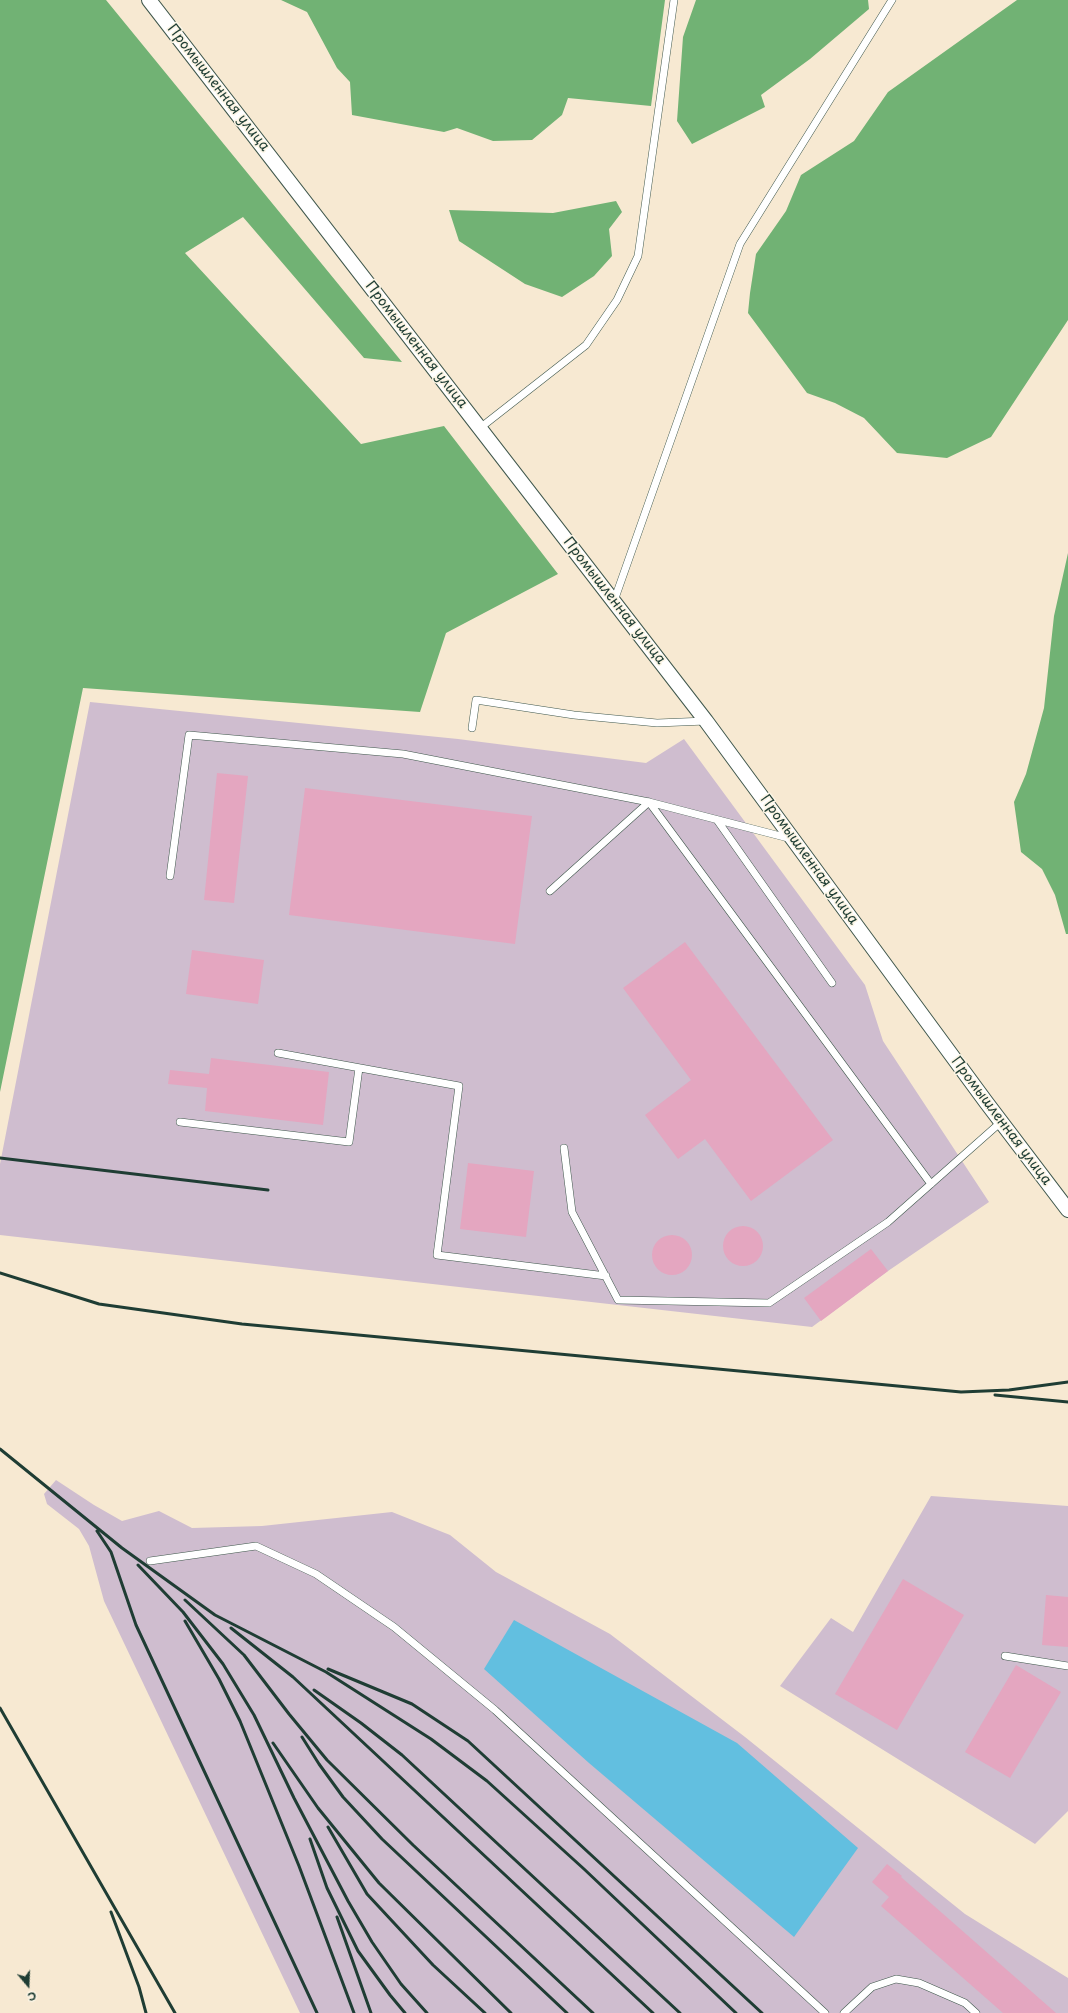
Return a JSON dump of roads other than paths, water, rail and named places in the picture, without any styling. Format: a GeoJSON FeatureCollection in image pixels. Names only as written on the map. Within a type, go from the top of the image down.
{"type":"FeatureCollection","features":[{"type":"Feature","properties":{"kind":"street","name":"Промышленная улица"},"geometry":{"type":"LineString","coordinates":[[149,0],[706,720],[1001,1122],[1068,1210]]}},
{"type":"Feature","properties":{"kind":"lane"},"geometry":{"type":"LineString","coordinates":[[480,428],[586,345],[617,300],[638,256],[674,0]]}},
{"type":"Feature","properties":{"kind":"lane"},"geometry":{"type":"LineString","coordinates":[[614,601],[740,244],[892,0]]}},
{"type":"Feature","properties":{"kind":"lane"},"geometry":{"type":"LineString","coordinates":[[472,728],[476,700],[574,715],[657,723],[706,720]]}},
{"type":"Feature","properties":{"kind":"lane"},"geometry":{"type":"LineString","coordinates":[[170,876],[189,735],[403,754],[649,802],[794,840]]}},
{"type":"Feature","properties":{"kind":"lane"},"geometry":{"type":"LineString","coordinates":[[550,891],[649,802]]}},
{"type":"Feature","properties":{"kind":"lane"},"geometry":{"type":"LineString","coordinates":[[649,802],[931,1184]]}},
{"type":"Feature","properties":{"kind":"lane"},"geometry":{"type":"LineString","coordinates":[[717,820],[832,983]]}},
{"type":"Feature","properties":{"kind":"lane"},"geometry":{"type":"LineString","coordinates":[[278,1053],[459,1086],[437,1255],[606,1276]]}},
{"type":"Feature","properties":{"kind":"lane"},"geometry":{"type":"LineString","coordinates":[[180,1122],[349,1142],[359,1068]]}},
{"type":"Feature","properties":{"kind":"lane"},"geometry":{"type":"LineString","coordinates":[[564,1148],[572,1212],[618,1300],[769,1303],[888,1222],[1001,1122]]}},
{"type":"Feature","properties":{"kind":"lane"},"geometry":{"type":"LineString","coordinates":[[150,1561],[256,1546],[316,1574],[394,1627],[495,1710],[825,2013]]}},
{"type":"Feature","properties":{"kind":"lane"},"geometry":{"type":"LineString","coordinates":[[1004,1656],[1068,1666]]}},
{"type":"Feature","properties":{"kind":"lane"},"geometry":{"type":"LineString","coordinates":[[844,2013],[872,1987],[896,1979],[926,1986],[965,2003],[976,2013]]}},
{"type":"Feature","properties":{"kind":"water"},"geometry":{"type":"Polygon","coordinates":[[[514,1620],[737,1743],[858,1848],[794,1937],[589,1763],[484,1669],[514,1620]]]}},
{"type":"Feature","properties":{"kind":"railway"},"geometry":{"type":"LineString","coordinates":[[0,1158],[268,1190]]}},
{"type":"Feature","properties":{"kind":"railway"},"geometry":{"type":"LineString","coordinates":[[0,1273],[99,1304],[242,1324],[961,1392],[1009,1390],[1068,1382]]}},
{"type":"Feature","properties":{"kind":"railway"},"geometry":{"type":"LineString","coordinates":[[995,1395],[1068,1402]]}},
{"type":"Feature","properties":{"kind":"railway"},"geometry":{"type":"LineString","coordinates":[[0,1449],[122,1548],[215,1615],[326,1672],[431,1739],[487,1781],[584,1869],[736,2013]]}},
{"type":"Feature","properties":{"kind":"railway"},"geometry":{"type":"LineString","coordinates":[[97,1531],[111,1552],[136,1625],[317,2013]]}},
{"type":"Feature","properties":{"kind":"railway"},"geometry":{"type":"LineString","coordinates":[[138,1565],[183,1612],[223,1664],[254,1715],[294,1798],[348,1901],[372,1942],[401,1984],[427,2013]]}},
{"type":"Feature","properties":{"kind":"railway"},"geometry":{"type":"LineString","coordinates":[[185,1600],[244,1655],[289,1714],[327,1760],[413,1845],[593,2013]]}},
{"type":"Feature","properties":{"kind":"railway"},"geometry":{"type":"LineString","coordinates":[[185,1621],[219,1679],[240,1721],[299,1866],[354,2013]]}},
{"type":"Feature","properties":{"kind":"railway"},"geometry":{"type":"LineString","coordinates":[[231,1628],[293,1677],[653,2013]]}},
{"type":"Feature","properties":{"kind":"railway"},"geometry":{"type":"LineString","coordinates":[[328,1669],[412,1704],[468,1741],[762,2013]]}},
{"type":"Feature","properties":{"kind":"railway"},"geometry":{"type":"LineString","coordinates":[[314,1690],[361,1723],[402,1755],[680,2013]]}},
{"type":"Feature","properties":{"kind":"railway"},"geometry":{"type":"LineString","coordinates":[[0,1708],[175,2013]]}},
{"type":"Feature","properties":{"kind":"railway"},"geometry":{"type":"LineString","coordinates":[[302,1737],[343,1797],[382,1839],[567,2013]]}},
{"type":"Feature","properties":{"kind":"railway"},"geometry":{"type":"LineString","coordinates":[[273,1743],[318,1808],[379,1883],[511,2013]]}},
{"type":"Feature","properties":{"kind":"railway"},"geometry":{"type":"LineString","coordinates":[[328,1827],[367,1894],[433,1965],[485,2013]]}},
{"type":"Feature","properties":{"kind":"railway"},"geometry":{"type":"LineString","coordinates":[[310,1839],[327,1888],[358,1951],[405,2013]]}},
{"type":"Feature","properties":{"kind":"railway"},"geometry":{"type":"LineString","coordinates":[[111,1912],[139,1987],[146,2013]]}},
{"type":"Feature","properties":{"kind":"railway"},"geometry":{"type":"LineString","coordinates":[[337,1917],[371,2013]]}}]}
